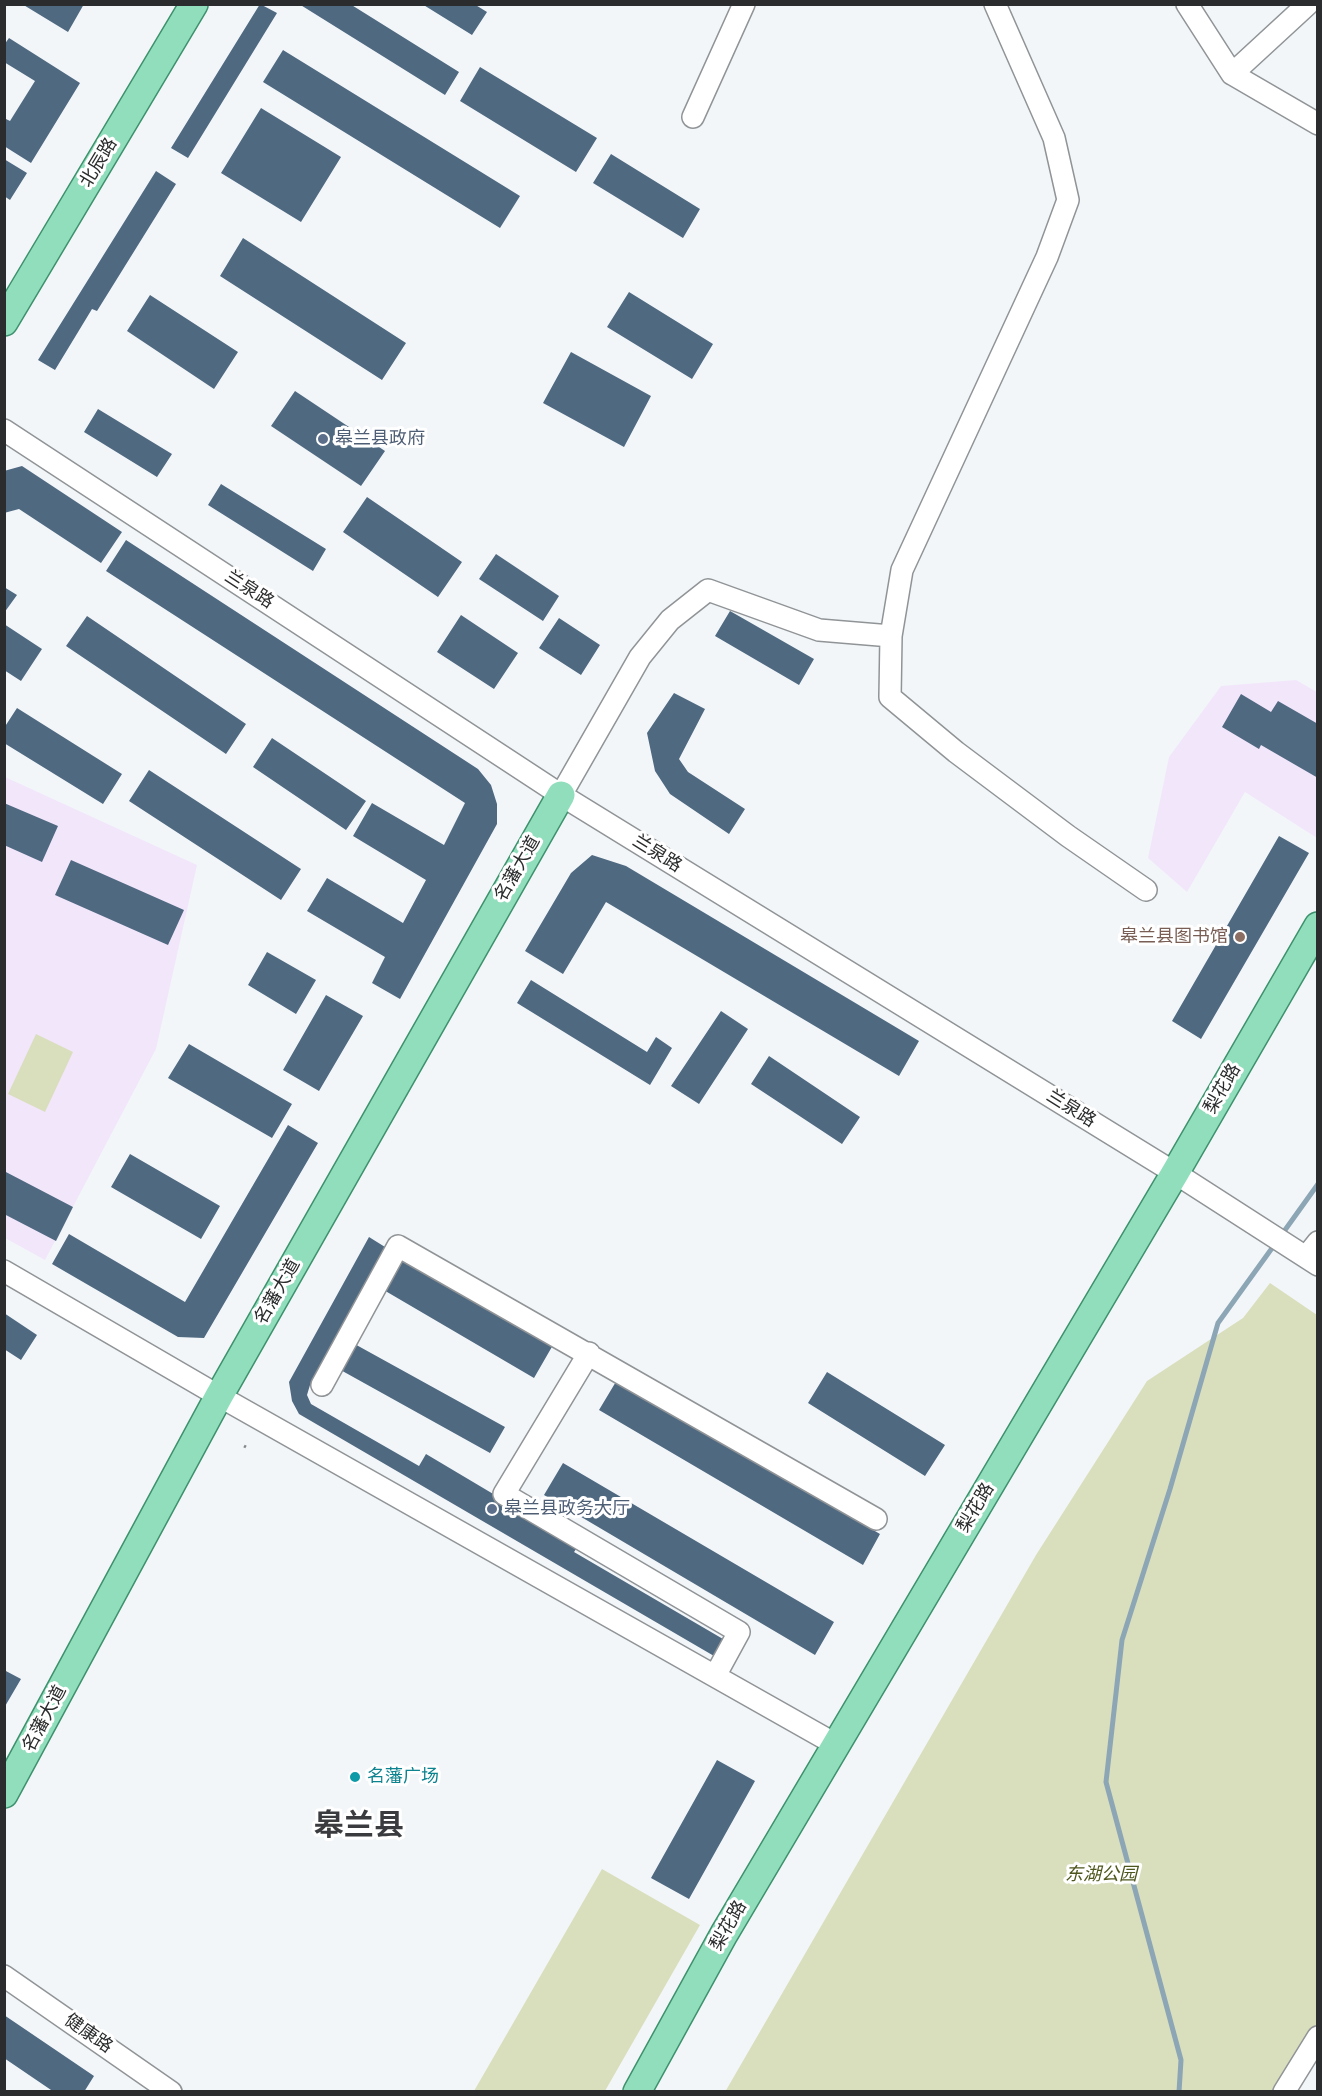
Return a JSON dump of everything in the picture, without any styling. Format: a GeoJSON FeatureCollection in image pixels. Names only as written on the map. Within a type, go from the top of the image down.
{"type":"FeatureCollection","features":[{"type":"Feature","properties":{"kind":"main road","name":"北辰路"},"geometry":{"type":"LineString","coordinates":[[4,322],[194,4]]}},
{"type":"Feature","properties":{"kind":"main road","name":"名藩大道"},"geometry":{"type":"LineString","coordinates":[[4,1794],[219,1396],[561,795]]}},
{"type":"Feature","properties":{"kind":"main road","name":"梨花路"},"geometry":{"type":"LineString","coordinates":[[637,2091],[724,1934],[1175,1173],[1317,926]]}},
{"type":"Feature","properties":{"kind":"street"},"geometry":{"type":"LineString","coordinates":[[693,117],[744,4]]}},
{"type":"Feature","properties":{"kind":"street"},"geometry":{"type":"LineString","coordinates":[[995,4],[1054,138],[1068,200],[1047,257],[902,570],[891,636],[890,697],[975,766],[1146,890]]}},
{"type":"Feature","properties":{"kind":"street"},"geometry":{"type":"LineString","coordinates":[[1187,4],[1232,74],[1317,124]]}},
{"type":"Feature","properties":{"kind":"street"},"geometry":{"type":"LineString","coordinates":[[1232,74],[1308,4]]}},
{"type":"Feature","properties":{"kind":"street","name":"兰泉路"},"geometry":{"type":"LineString","coordinates":[[4,430],[561,795],[1244,1217],[1308,1253]]}},
{"type":"Feature","properties":{"kind":"street"},"geometry":{"type":"LineString","coordinates":[[561,795],[640,657],[670,620],[708,590],[819,630],[891,636]]}},
{"type":"Feature","properties":{"kind":"street"},"geometry":{"type":"LineString","coordinates":[[322,1385],[398,1246],[876,1519]]}},
{"type":"Feature","properties":{"kind":"street"},"geometry":{"type":"LineString","coordinates":[[4,1271],[219,1396],[836,1744]]}},
{"type":"Feature","properties":{"kind":"street"},"geometry":{"type":"LineString","coordinates":[[588,1353],[504,1494],[739,1632],[715,1676]]}},
{"type":"Feature","properties":{"kind":"street","name":"健康路"},"geometry":{"type":"LineString","coordinates":[[4,1976],[171,2091]]}},
{"type":"Feature","properties":{"kind":"street"},"geometry":{"type":"LineString","coordinates":[[1284,2091],[1317,2037]]}},
{"type":"Feature","properties":{"kind":"shaded area"},"geometry":{"type":"Polygon","coordinates":[[[1296,680],[1317,692],[1317,838],[1245,792],[1187,892],[1148,858],[1169,757],[1221,686],[1296,680]]]}},
{"type":"Feature","properties":{"kind":"shaded area"},"geometry":{"type":"Polygon","coordinates":[[[5,777],[197,865],[156,1049],[45,1260],[5,1238],[5,777]]]}},
{"type":"Feature","properties":{"kind":"green space"},"geometry":{"type":"Polygon","coordinates":[[[36,1034],[73,1052],[45,1112],[8,1094],[36,1034]]]}},
{"type":"Feature","properties":{"kind":"green space","name":"东湖公园"},"geometry":{"type":"Polygon","coordinates":[[[1270,1283],[1317,1315],[1318,2038],[1286,2091],[725,2092],[1036,1555],[1147,1381],[1243,1318],[1270,1283]]]}},
{"type":"Feature","properties":{"kind":"green space"},"geometry":{"type":"Polygon","coordinates":[[[602,1869],[700,1925],[605,2091],[474,2091],[602,1869]]]}},
{"type":"Feature","properties":{"kind":"building"},"geometry":{"type":"Polygon","coordinates":[[[22,4],[84,4],[68,32],[22,4]]]}},
{"type":"Feature","properties":{"kind":"building"},"geometry":{"type":"Polygon","coordinates":[[[260,4],[277,13],[188,158],[171,148],[260,4]]]}},
{"type":"Feature","properties":{"kind":"building"},"geometry":{"type":"Polygon","coordinates":[[[299,4],[350,4],[459,72],[445,95],[299,4]]]}},
{"type":"Feature","properties":{"kind":"building"},"geometry":{"type":"Polygon","coordinates":[[[422,4],[474,4],[487,12],[472,35],[422,4]]]}},
{"type":"Feature","properties":{"kind":"building"},"geometry":{"type":"Polygon","coordinates":[[[9,38],[80,83],[31,163],[4,146],[4,118],[10,121],[35,81],[4,62],[4,45],[9,38]]]}},
{"type":"Feature","properties":{"kind":"building"},"geometry":{"type":"Polygon","coordinates":[[[283,50],[520,196],[500,228],[263,82],[283,50]]]}},
{"type":"Feature","properties":{"kind":"building"},"geometry":{"type":"Polygon","coordinates":[[[480,67],[597,138],[576,172],[460,101],[480,67]]]}},
{"type":"Feature","properties":{"kind":"building"},"geometry":{"type":"Polygon","coordinates":[[[261,108],[341,157],[301,222],[221,173],[261,108]]]}},
{"type":"Feature","properties":{"kind":"building"},"geometry":{"type":"Polygon","coordinates":[[[611,154],[700,209],[683,238],[593,183],[611,154]]]}},
{"type":"Feature","properties":{"kind":"building"},"geometry":{"type":"Polygon","coordinates":[[[4,159],[27,173],[10,200],[4,196],[4,159]]]}},
{"type":"Feature","properties":{"kind":"building"},"geometry":{"type":"Polygon","coordinates":[[[156,171],[176,184],[97,311],[92,309],[55,370],[38,360],[156,171]]]}},
{"type":"Feature","properties":{"kind":"building"},"geometry":{"type":"Polygon","coordinates":[[[243,238],[406,343],[382,380],[220,276],[243,238]]]}},
{"type":"Feature","properties":{"kind":"building"},"geometry":{"type":"Polygon","coordinates":[[[629,292],[713,344],[692,379],[607,327],[629,292]]]}},
{"type":"Feature","properties":{"kind":"building"},"geometry":{"type":"Polygon","coordinates":[[[150,295],[238,352],[214,389],[127,331],[150,295]]]}},
{"type":"Feature","properties":{"kind":"building"},"geometry":{"type":"Polygon","coordinates":[[[571,352],[651,396],[624,447],[543,403],[571,352]]]}},
{"type":"Feature","properties":{"kind":"building"},"geometry":{"type":"Polygon","coordinates":[[[295,391],[385,451],[361,486],[271,426],[295,391]]]}},
{"type":"Feature","properties":{"kind":"building"},"geometry":{"type":"Polygon","coordinates":[[[98,409],[172,454],[157,477],[84,432],[98,409]]]}},
{"type":"Feature","properties":{"kind":"building"},"geometry":{"type":"Polygon","coordinates":[[[22,466],[122,532],[101,563],[19,509],[4,513],[4,471],[22,466]]]}},
{"type":"Feature","properties":{"kind":"building"},"geometry":{"type":"Polygon","coordinates":[[[221,484],[326,549],[313,571],[208,505],[221,484]]]}},
{"type":"Feature","properties":{"kind":"building"},"geometry":{"type":"Polygon","coordinates":[[[367,497],[462,562],[438,597],[343,532],[367,497]]]}},
{"type":"Feature","properties":{"kind":"building"},"geometry":{"type":"Polygon","coordinates":[[[126,540],[478,769],[491,785],[497,804],[497,824],[400,999],[372,983],[385,957],[307,911],[327,878],[403,923],[426,880],[353,836],[372,803],[444,845],[465,803],[106,571],[126,540]]]}},
{"type":"Feature","properties":{"kind":"building"},"geometry":{"type":"Polygon","coordinates":[[[496,554],[559,596],[543,621],[479,579],[496,554]]]}},
{"type":"Feature","properties":{"kind":"building"},"geometry":{"type":"Polygon","coordinates":[[[4,587],[17,595],[4,613],[4,587]]]}},
{"type":"Feature","properties":{"kind":"building"},"geometry":{"type":"Polygon","coordinates":[[[730,611],[814,659],[799,685],[715,636],[730,611]]]}},
{"type":"Feature","properties":{"kind":"building"},"geometry":{"type":"Polygon","coordinates":[[[461,615],[518,653],[494,689],[437,652],[461,615]]]}},
{"type":"Feature","properties":{"kind":"building"},"geometry":{"type":"Polygon","coordinates":[[[87,616],[246,724],[226,754],[66,646],[87,616]]]}},
{"type":"Feature","properties":{"kind":"building"},"geometry":{"type":"Polygon","coordinates":[[[559,618],[600,645],[581,675],[539,648],[559,618]]]}},
{"type":"Feature","properties":{"kind":"building"},"geometry":{"type":"Polygon","coordinates":[[[4,624],[42,649],[21,681],[4,670],[4,624]]]}},
{"type":"Feature","properties":{"kind":"building"},"geometry":{"type":"Polygon","coordinates":[[[674,693],[705,709],[679,759],[688,772],[745,809],[729,834],[670,794],[655,771],[647,733],[674,693]]]}},
{"type":"Feature","properties":{"kind":"building"},"geometry":{"type":"Polygon","coordinates":[[[1241,694],[1271,712],[1278,701],[1318,724],[1318,778],[1261,745],[1259,749],[1222,727],[1241,694]]]}},
{"type":"Feature","properties":{"kind":"building"},"geometry":{"type":"Polygon","coordinates":[[[17,708],[122,774],[103,804],[4,743],[4,728],[17,708]]]}},
{"type":"Feature","properties":{"kind":"building"},"geometry":{"type":"Polygon","coordinates":[[[272,738],[366,801],[346,830],[253,767],[272,738]]]}},
{"type":"Feature","properties":{"kind":"building"},"geometry":{"type":"Polygon","coordinates":[[[149,770],[301,869],[281,900],[129,801],[149,770]]]}},
{"type":"Feature","properties":{"kind":"building"},"geometry":{"type":"Polygon","coordinates":[[[4,803],[58,826],[42,862],[4,845],[4,803]]]}},
{"type":"Feature","properties":{"kind":"building","name":"皋兰县图书馆"},"geometry":{"type":"Polygon","coordinates":[[[1279,836],[1309,853],[1201,1039],[1172,1021],[1279,836]]]}},
{"type":"Feature","properties":{"kind":"building"},"geometry":{"type":"Polygon","coordinates":[[[592,855],[626,866],[919,1041],[899,1076],[606,902],[563,974],[525,951],[571,873],[592,855]]]}},
{"type":"Feature","properties":{"kind":"building"},"geometry":{"type":"Polygon","coordinates":[[[71,860],[184,910],[168,945],[55,895],[71,860]]]}},
{"type":"Feature","properties":{"kind":"building"},"geometry":{"type":"Polygon","coordinates":[[[267,952],[316,980],[296,1014],[248,985],[267,952]]]}},
{"type":"Feature","properties":{"kind":"building"},"geometry":{"type":"Polygon","coordinates":[[[531,980],[647,1052],[656,1037],[672,1048],[650,1085],[517,1003],[531,980]]]}},
{"type":"Feature","properties":{"kind":"building"},"geometry":{"type":"Polygon","coordinates":[[[326,995],[363,1016],[319,1091],[283,1070],[326,995]]]}},
{"type":"Feature","properties":{"kind":"building"},"geometry":{"type":"Polygon","coordinates":[[[721,1011],[748,1029],[699,1104],[671,1086],[721,1011]]]}},
{"type":"Feature","properties":{"kind":"building"},"geometry":{"type":"Polygon","coordinates":[[[189,1044],[292,1104],[272,1138],[168,1078],[189,1044]]]}},
{"type":"Feature","properties":{"kind":"building"},"geometry":{"type":"Polygon","coordinates":[[[769,1056],[860,1117],[842,1144],[751,1084],[769,1056]]]}},
{"type":"Feature","properties":{"kind":"building"},"geometry":{"type":"Polygon","coordinates":[[[288,1125],[318,1143],[204,1338],[178,1337],[52,1264],[69,1234],[185,1302],[288,1125]]]}},
{"type":"Feature","properties":{"kind":"building"},"geometry":{"type":"Polygon","coordinates":[[[130,1154],[220,1206],[201,1239],[111,1187],[130,1154]]]}},
{"type":"Feature","properties":{"kind":"building"},"geometry":{"type":"Polygon","coordinates":[[[4,1171],[73,1207],[56,1241],[4,1214],[4,1171]]]}},
{"type":"Feature","properties":{"kind":"building"},"geometry":{"type":"Polygon","coordinates":[[[369,1237],[385,1247],[310,1385],[307,1395],[311,1404],[419,1466],[426,1454],[579,1545],[574,1552],[723,1639],[714,1656],[299,1414],[292,1401],[289,1382],[369,1237]]]}},
{"type":"Feature","properties":{"kind":"building"},"geometry":{"type":"Polygon","coordinates":[[[401,1256],[553,1345],[534,1378],[382,1289],[401,1256]]]}},
{"type":"Feature","properties":{"kind":"building"},"geometry":{"type":"Polygon","coordinates":[[[4,1313],[37,1335],[21,1360],[4,1349],[4,1313]]]}},
{"type":"Feature","properties":{"kind":"building"},"geometry":{"type":"Polygon","coordinates":[[[351,1342],[505,1427],[490,1453],[337,1368],[351,1342]]]}},
{"type":"Feature","properties":{"kind":"building"},"geometry":{"type":"Polygon","coordinates":[[[827,1372],[945,1445],[925,1476],[808,1403],[827,1372]]]}},
{"type":"Feature","properties":{"kind":"building"},"geometry":{"type":"Polygon","coordinates":[[[617,1380],[880,1534],[863,1565],[599,1410],[617,1380]]]}},
{"type":"Feature","properties":{"kind":"building"},"geometry":{"type":"Polygon","coordinates":[[[563,1463],[834,1622],[815,1655],[544,1495],[563,1463]]]}},
{"type":"Feature","properties":{"kind":"building"},"geometry":{"type":"Polygon","coordinates":[[[4,1670],[21,1679],[4,1708],[4,1670]]]}},
{"type":"Feature","properties":{"kind":"building"},"geometry":{"type":"Polygon","coordinates":[[[717,1760],[755,1781],[689,1899],[651,1878],[717,1760]]]}},
{"type":"Feature","properties":{"kind":"building"},"geometry":{"type":"Polygon","coordinates":[[[4,2015],[94,2076],[84,2092],[54,2092],[4,2058],[4,2015]]]}},
{"type":"Feature","properties":{"kind":"waterway"},"geometry":{"type":"LineString","coordinates":[[1280,1237],[1318,1184]]}},
{"type":"Feature","properties":{"kind":"waterway"},"geometry":{"type":"LineString","coordinates":[[1179,2092],[1181,2060],[1106,1782],[1122,1640],[1170,1489],[1218,1323],[1275,1244]]}},
{"type":"Feature","properties":{"kind":"place","name":"皋兰县政府"},"geometry":{"type":"Point","coordinates":[323,439]}},
{"type":"Feature","properties":{"kind":"place","name":"皋兰县图书馆"},"geometry":{"type":"Point","coordinates":[1240,937]}},
{"type":"Feature","properties":{"kind":"place","name":"皋兰县政务大厅"},"geometry":{"type":"Point","coordinates":[492,1509]}},
{"type":"Feature","properties":{"kind":"place","name":"名藩广场"},"geometry":{"type":"Point","coordinates":[355,1777]}},
{"type":"Feature","properties":{"kind":"district","name":"皋兰县"},"geometry":{"type":"Point","coordinates":[359,1827]}}]}
